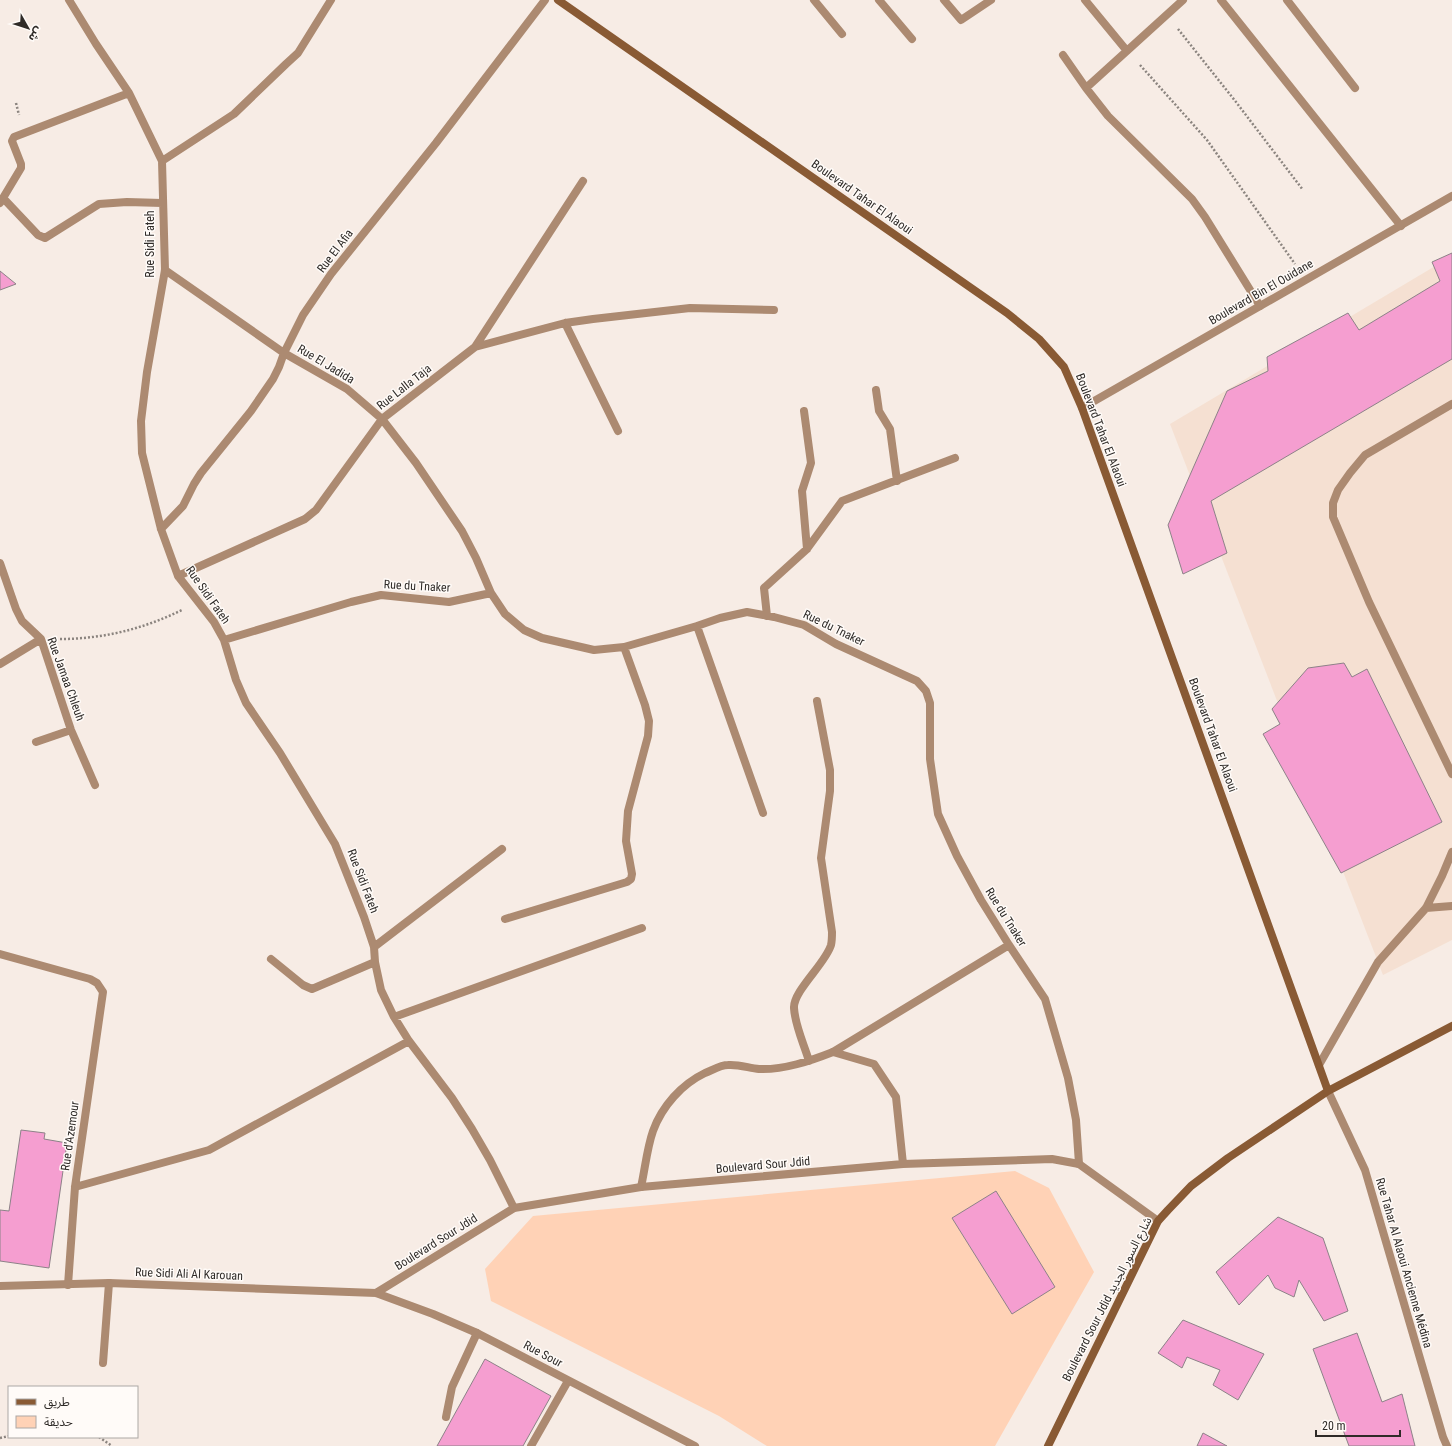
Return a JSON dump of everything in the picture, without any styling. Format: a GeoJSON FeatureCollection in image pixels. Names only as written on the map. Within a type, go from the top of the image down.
{"type":"FeatureCollection","features":[{"type":"Feature","properties":{"kind":"street","name":"Rue Sidi Fateh"},"geometry":{"type":"LineString","coordinates":[[69,0],[129,93],[162,161],[165,270],[147,372],[141,421],[142,453],[162,529],[178,576],[214,622],[224,640],[236,680],[246,703],[280,753],[335,844],[364,917],[374,947],[375,962],[381,990],[394,1017],[409,1041],[452,1098],[472,1129],[490,1160],[514,1208]]}},
{"type":"Feature","properties":{"kind":"street"},"geometry":{"type":"LineString","coordinates":[[162,161],[234,114],[298,53],[331,0]]}},
{"type":"Feature","properties":{"kind":"street","name":"Rue El Afia"},"geometry":{"type":"LineString","coordinates":[[162,529],[183,506],[201,473],[251,411],[273,379],[280,367],[284,353],[303,315],[332,274],[436,143],[545,0]]}},
{"type":"Feature","properties":{"kind":"street","name":"Boulevard Tahar El Alaoui"},"geometry":{"type":"LineString","coordinates":[[558,0],[1007,313],[1038,339],[1064,368],[1082,408],[1328,1091]]}},
{"type":"Feature","properties":{"kind":"street"},"geometry":{"type":"LineString","coordinates":[[814,0],[842,34]]}},
{"type":"Feature","properties":{"kind":"street"},"geometry":{"type":"LineString","coordinates":[[879,0],[912,39]]}},
{"type":"Feature","properties":{"kind":"street"},"geometry":{"type":"LineString","coordinates":[[944,0],[961,20],[991,0]]}},
{"type":"Feature","properties":{"kind":"street"},"geometry":{"type":"LineString","coordinates":[[1085,0],[1127,51]]}},
{"type":"Feature","properties":{"kind":"street"},"geometry":{"type":"LineString","coordinates":[[1086,88],[1183,0]]}},
{"type":"Feature","properties":{"kind":"street"},"geometry":{"type":"LineString","coordinates":[[1221,0],[1401,226]]}},
{"type":"Feature","properties":{"kind":"street"},"geometry":{"type":"LineString","coordinates":[[1287,0],[1355,88]]}},
{"type":"Feature","properties":{"kind":"street"},"geometry":{"type":"LineString","coordinates":[[1063,55],[1086,88],[1118,126],[1192,199],[1205,217],[1260,306]]}},
{"type":"Feature","properties":{"kind":"street"},"geometry":{"type":"LineString","coordinates":[[129,93],[14,137],[12,141],[21,164],[21,168],[2,201],[38,235],[45,238],[98,204],[127,202],[162,203]]}},
{"type":"Feature","properties":{"kind":"street","name":"Rue Lalla Taja"},"geometry":{"type":"LineString","coordinates":[[178,576],[305,519],[316,510],[382,419],[475,347],[583,181]]}},
{"type":"Feature","properties":{"kind":"street","name":"Boulevard Bin El Ouidane"},"geometry":{"type":"LineString","coordinates":[[1082,408],[1452,196]]}},
{"type":"Feature","properties":{"kind":"street","name":"Rue El Jadida"},"geometry":{"type":"LineString","coordinates":[[165,270],[284,353],[347,389],[382,419],[416,464],[462,531],[476,558],[491,593]]}},
{"type":"Feature","properties":{"kind":"street"},"geometry":{"type":"LineString","coordinates":[[475,347],[565,323],[690,308],[774,310]]}},
{"type":"Feature","properties":{"kind":"street"},"geometry":{"type":"LineString","coordinates":[[565,323],[618,431]]}},
{"type":"Feature","properties":{"kind":"street"},"geometry":{"type":"LineString","coordinates":[[876,390],[879,411],[890,429],[897,481]]}},
{"type":"Feature","properties":{"kind":"street"},"geometry":{"type":"LineString","coordinates":[[1452,404],[1365,455],[1338,490],[1333,503],[1333,517],[1369,602],[1452,774]]}},
{"type":"Feature","properties":{"kind":"street"},"geometry":{"type":"LineString","coordinates":[[804,411],[811,463],[802,490],[807,549]]}},
{"type":"Feature","properties":{"kind":"street"},"geometry":{"type":"LineString","coordinates":[[767,616],[764,588],[807,549],[842,501],[955,458]]}},
{"type":"Feature","properties":{"kind":"street","name":"Rue Jamaa Chleuh"},"geometry":{"type":"LineString","coordinates":[[0,563],[22,621],[41,639],[71,730],[94,785]]}},
{"type":"Feature","properties":{"kind":"street","name":"Rue du Tnaker"},"geometry":{"type":"LineString","coordinates":[[224,640],[351,602],[382,595],[449,602],[491,593],[505,614],[524,630],[542,638],[594,650],[624,647],[720,618],[747,612],[804,625],[836,644],[917,680],[926,691],[930,703],[930,759],[938,814],[957,856],[981,900],[1045,999],[1068,1078],[1076,1120],[1079,1164]]}},
{"type":"Feature","properties":{"kind":"street"},"geometry":{"type":"LineString","coordinates":[[697,626],[763,813]]}},
{"type":"Feature","properties":{"kind":"street"},"geometry":{"type":"LineString","coordinates":[[0,664],[41,639]]}},
{"type":"Feature","properties":{"kind":"street"},"geometry":{"type":"LineString","coordinates":[[505,919],[627,882],[631,879],[632,874],[626,841],[628,811],[648,736],[649,721],[645,705],[624,647]]}},
{"type":"Feature","properties":{"kind":"street"},"geometry":{"type":"LineString","coordinates":[[809,1061],[797,1023],[794,1007],[795,1002],[826,956],[831,944],[832,932],[821,858],[830,790],[830,770],[817,701]]}},
{"type":"Feature","properties":{"kind":"street"},"geometry":{"type":"LineString","coordinates":[[36,742],[71,730]]}},
{"type":"Feature","properties":{"kind":"street"},"geometry":{"type":"LineString","coordinates":[[374,947],[502,848]]}},
{"type":"Feature","properties":{"kind":"street"},"geometry":{"type":"LineString","coordinates":[[1319,1065],[1378,962],[1426,908],[1452,852]]}},
{"type":"Feature","properties":{"kind":"street"},"geometry":{"type":"LineString","coordinates":[[1426,908],[1452,906]]}},
{"type":"Feature","properties":{"kind":"street"},"geometry":{"type":"LineString","coordinates":[[394,1017],[642,928]]}},
{"type":"Feature","properties":{"kind":"street"},"geometry":{"type":"LineString","coordinates":[[641,1188],[656,1122],[661,1113],[676,1095],[694,1078],[720,1066],[729,1065],[759,1068],[775,1067],[809,1061],[833,1052],[1009,944]]}},
{"type":"Feature","properties":{"kind":"street","name":"Rue d'Azemour"},"geometry":{"type":"LineString","coordinates":[[0,954],[90,979],[97,983],[103,992],[75,1187],[68,1285]]}},
{"type":"Feature","properties":{"kind":"street"},"geometry":{"type":"LineString","coordinates":[[271,959],[303,986],[312,989],[375,962]]}},
{"type":"Feature","properties":{"kind":"street","name":"Boulevard Sour Jdid شارع السور الجديد"},"geometry":{"type":"LineString","coordinates":[[1048,1446],[1158,1221],[1191,1186],[1215,1167],[1328,1091],[1452,1026]]}},
{"type":"Feature","properties":{"kind":"street"},"geometry":{"type":"LineString","coordinates":[[75,1187],[209,1150],[409,1041]]}},
{"type":"Feature","properties":{"kind":"street"},"geometry":{"type":"LineString","coordinates":[[833,1052],[874,1064],[896,1098],[903,1164]]}},
{"type":"Feature","properties":{"kind":"street","name":"Rue Tahar Al Alaoui Ancienne Médina"},"geometry":{"type":"LineString","coordinates":[[1328,1091],[1365,1170],[1443,1437],[1447,1446]]}},
{"type":"Feature","properties":{"kind":"street","name":"Boulevard Sour Jdid"},"geometry":{"type":"LineString","coordinates":[[376,1294],[514,1208],[641,1188],[903,1164],[1052,1159],[1079,1164],[1158,1221]]}},
{"type":"Feature","properties":{"kind":"street"},"geometry":{"type":"LineString","coordinates":[[103,1363],[109,1283]]}},
{"type":"Feature","properties":{"kind":"street","name":"Rue Sidi Ali Al Karouan"},"geometry":{"type":"LineString","coordinates":[[0,1286],[109,1283],[376,1294]]}},
{"type":"Feature","properties":{"kind":"street","name":"Rue Sour"},"geometry":{"type":"LineString","coordinates":[[376,1294],[433,1314],[477,1333],[695,1446]]}},
{"type":"Feature","properties":{"kind":"street"},"geometry":{"type":"LineString","coordinates":[[446,1417],[452,1387],[477,1333]]}},
{"type":"Feature","properties":{"kind":"street"},"geometry":{"type":"LineString","coordinates":[[531,1446],[568,1381]]}},
{"type":"Feature","properties":{"kind":"path"},"geometry":{"type":"LineString","coordinates":[[1167,14],[1303,190]]}},
{"type":"Feature","properties":{"kind":"path"},"geometry":{"type":"LineString","coordinates":[[1127,51],[1207,140],[1306,280]]}},
{"type":"Feature","properties":{"kind":"path"},"geometry":{"type":"LineString","coordinates":[[41,639],[77,639],[110,636],[136,629],[199,602]]}},
{"type":"Feature","properties":{"kind":"path"},"geometry":{"type":"LineString","coordinates":[[100,1438],[112,1446]]}},
{"type":"Feature","properties":{"kind":"shaded area"},"geometry":{"type":"Polygon","coordinates":[[[1452,256],[1452,940],[1383,975],[1170,424],[1452,256]]]}},
{"type":"Feature","properties":{"kind":"green space"},"geometry":{"type":"Polygon","coordinates":[[[1015,1171],[1049,1188],[1094,1272],[995,1446],[767,1446],[719,1416],[491,1301],[485,1269],[533,1216],[1015,1171]]]}},
{"type":"Feature","properties":{"kind":"building"},"geometry":{"type":"Polygon","coordinates":[[[1452,253],[1452,359],[1211,501],[1227,553],[1183,574],[1168,525],[1227,391],[1268,371],[1267,357],[1348,313],[1359,330],[1440,281],[1432,262],[1452,253]]]}},
{"type":"Feature","properties":{"kind":"building"},"geometry":{"type":"Polygon","coordinates":[[[0,271],[16,284],[0,290],[0,271]]]}},
{"type":"Feature","properties":{"kind":"building"},"geometry":{"type":"Polygon","coordinates":[[[1344,663],[1352,677],[1367,669],[1442,822],[1341,873],[1263,734],[1280,724],[1272,709],[1308,668],[1344,663]]]}},
{"type":"Feature","properties":{"kind":"building"},"geometry":{"type":"Polygon","coordinates":[[[21,1130],[45,1133],[44,1139],[67,1143],[49,1268],[0,1261],[0,1210],[9,1211],[21,1130]]]}},
{"type":"Feature","properties":{"kind":"building"},"geometry":{"type":"Polygon","coordinates":[[[996,1191],[1055,1287],[1012,1314],[952,1218],[996,1191]]]}},
{"type":"Feature","properties":{"kind":"building"},"geometry":{"type":"Polygon","coordinates":[[[1278,1217],[1323,1238],[1348,1311],[1324,1321],[1299,1280],[1294,1297],[1275,1288],[1268,1275],[1239,1305],[1216,1272],[1278,1217]]]}},
{"type":"Feature","properties":{"kind":"building"},"geometry":{"type":"Polygon","coordinates":[[[1183,1320],[1264,1354],[1238,1400],[1213,1385],[1220,1370],[1187,1357],[1182,1368],[1158,1353],[1183,1320]]]}},
{"type":"Feature","properties":{"kind":"building"},"geometry":{"type":"Polygon","coordinates":[[[1357,1333],[1382,1402],[1402,1394],[1415,1446],[1349,1446],[1313,1349],[1357,1333]]]}},
{"type":"Feature","properties":{"kind":"building"},"geometry":{"type":"Polygon","coordinates":[[[485,1359],[551,1396],[523,1446],[437,1446],[485,1359]]]}},
{"type":"Feature","properties":{"kind":"building"},"geometry":{"type":"Polygon","coordinates":[[[1203,1433],[1227,1446],[1197,1446],[1203,1433]]]}}]}
